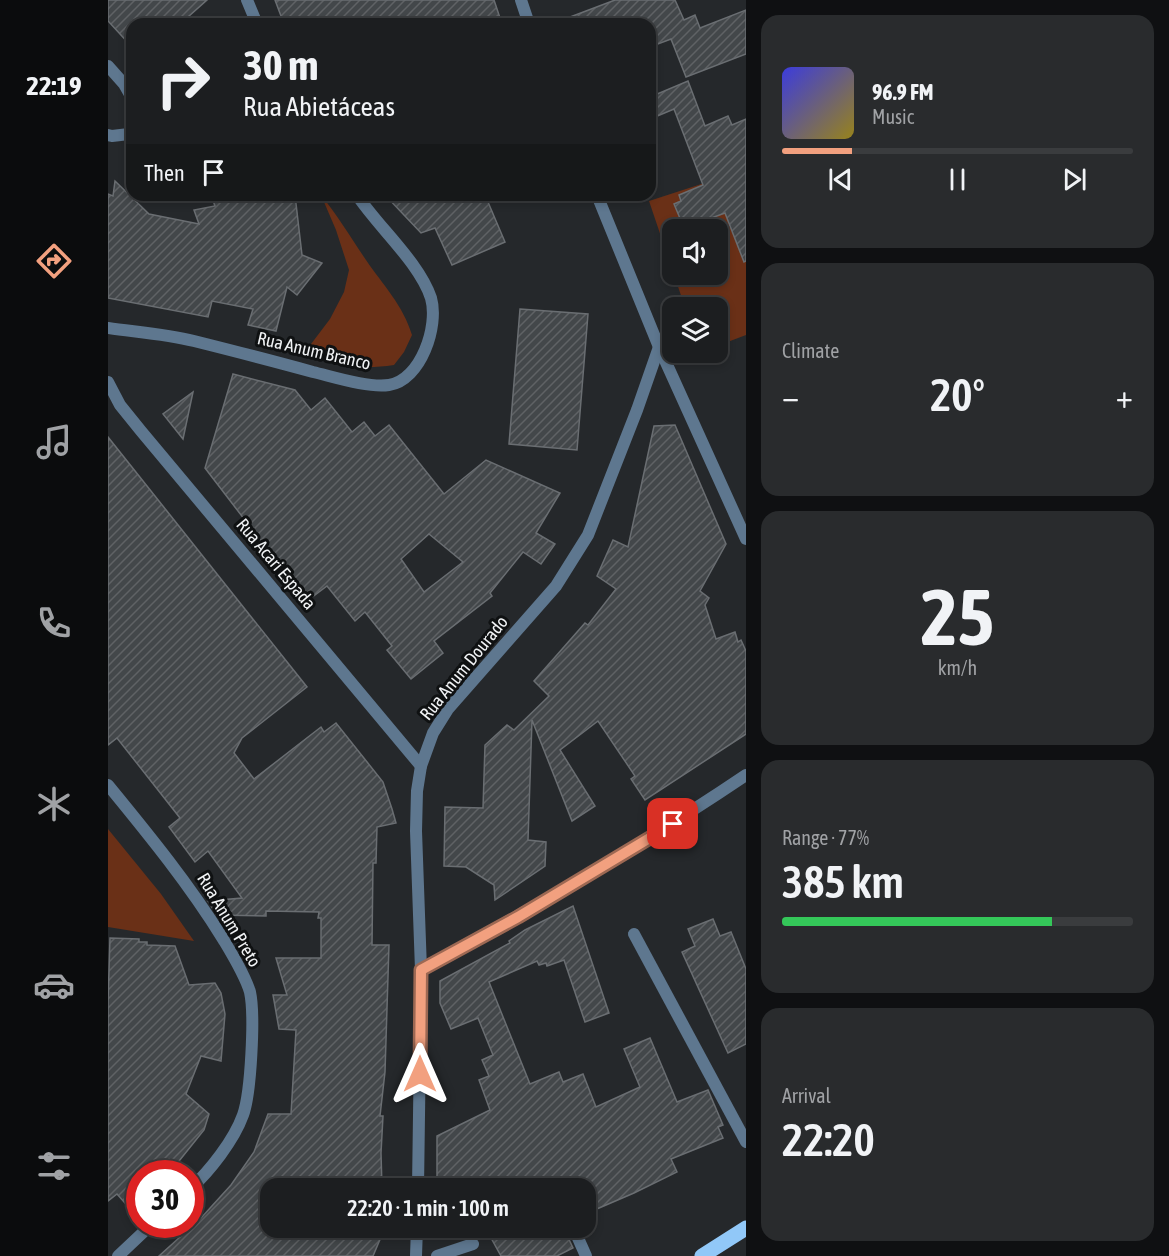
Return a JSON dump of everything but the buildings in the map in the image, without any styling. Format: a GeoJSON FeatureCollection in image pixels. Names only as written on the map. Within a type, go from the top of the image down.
{"type":"FeatureCollection","features":[{"type":"Feature","properties":{"kind":"main road"},"geometry":{"type":"LineString","coordinates":[[702,1256],[746,1228]]}},
{"type":"Feature","properties":{"kind":"street"},"geometry":{"type":"LineString","coordinates":[[247,0],[254,18]]}},
{"type":"Feature","properties":{"kind":"street"},"geometry":{"type":"LineString","coordinates":[[521,0],[527,18]]}},
{"type":"Feature","properties":{"kind":"street"},"geometry":{"type":"LineString","coordinates":[[108,66],[126,88]]}},
{"type":"Feature","properties":{"kind":"street"},"geometry":{"type":"LineString","coordinates":[[108,135],[126,134]]}},
{"type":"Feature","properties":{"kind":"street","name":"Rua Anum Branco"},"geometry":{"type":"LineString","coordinates":[[108,328],[190,340],[355,382],[390,385],[408,376],[421,359],[430,337],[433,317],[431,298],[417,270],[362,201]]}},
{"type":"Feature","properties":{"kind":"street"},"geometry":{"type":"LineString","coordinates":[[599,201],[659,347],[746,539]]}},
{"type":"Feature","properties":{"kind":"street","name":"Rua Anum Dourado"},"geometry":{"type":"LineString","coordinates":[[418,1178],[421,970],[416,831],[417,791],[421,766],[432,733],[448,709],[556,586],[588,536],[659,347]]}},
{"type":"Feature","properties":{"kind":"street","name":"Rua Acari Espada"},"geometry":{"type":"LineString","coordinates":[[108,382],[120,405],[141,431],[421,766]]}},
{"type":"Feature","properties":{"kind":"street"},"geometry":{"type":"LineString","coordinates":[[421,970],[608,864],[746,775]]}},
{"type":"Feature","properties":{"kind":"street","name":"Rua Anum Preto"},"geometry":{"type":"LineString","coordinates":[[108,785],[174,866],[233,955],[250,992],[252,1035],[244,1114],[225,1148],[204,1176]]}},
{"type":"Feature","properties":{"kind":"street"},"geometry":{"type":"LineString","coordinates":[[634,934],[746,1142]]}},
{"type":"Feature","properties":{"kind":"street"},"geometry":{"type":"LineString","coordinates":[[118,1256],[137,1238]]}},
{"type":"Feature","properties":{"kind":"street"},"geometry":{"type":"LineString","coordinates":[[416,1256],[417,1238]]}},
{"type":"Feature","properties":{"kind":"street"},"geometry":{"type":"LineString","coordinates":[[578,1238],[586,1256]]}},
{"type":"Feature","properties":{"kind":"street"},"geometry":{"type":"LineString","coordinates":[[437,1256],[473,1244]]}},
{"type":"Feature","properties":{"kind":"shaded area"},"geometry":{"type":"Polygon","coordinates":[[[723,177],[746,234],[746,335],[728,342],[728,297],[682,297],[677,285],[728,285],[728,219],[662,219],[662,239],[649,201],[656,201],[656,199],[723,177]]]}},
{"type":"Feature","properties":{"kind":"shaded area"},"geometry":{"type":"Polygon","coordinates":[[[324,201],[339,219],[392,296],[408,324],[412,335],[404,352],[394,365],[348,366],[305,352],[330,319],[344,292],[349,270],[324,201]]]}},
{"type":"Feature","properties":{"kind":"shaded area"},"geometry":{"type":"Polygon","coordinates":[[[108,829],[161,894],[194,941],[108,927],[108,829]]]}},
{"type":"Feature","properties":{"kind":"route"},"geometry":{"type":"LineString","coordinates":[[420,1074],[421,970],[518,917],[673,824]]}}]}
